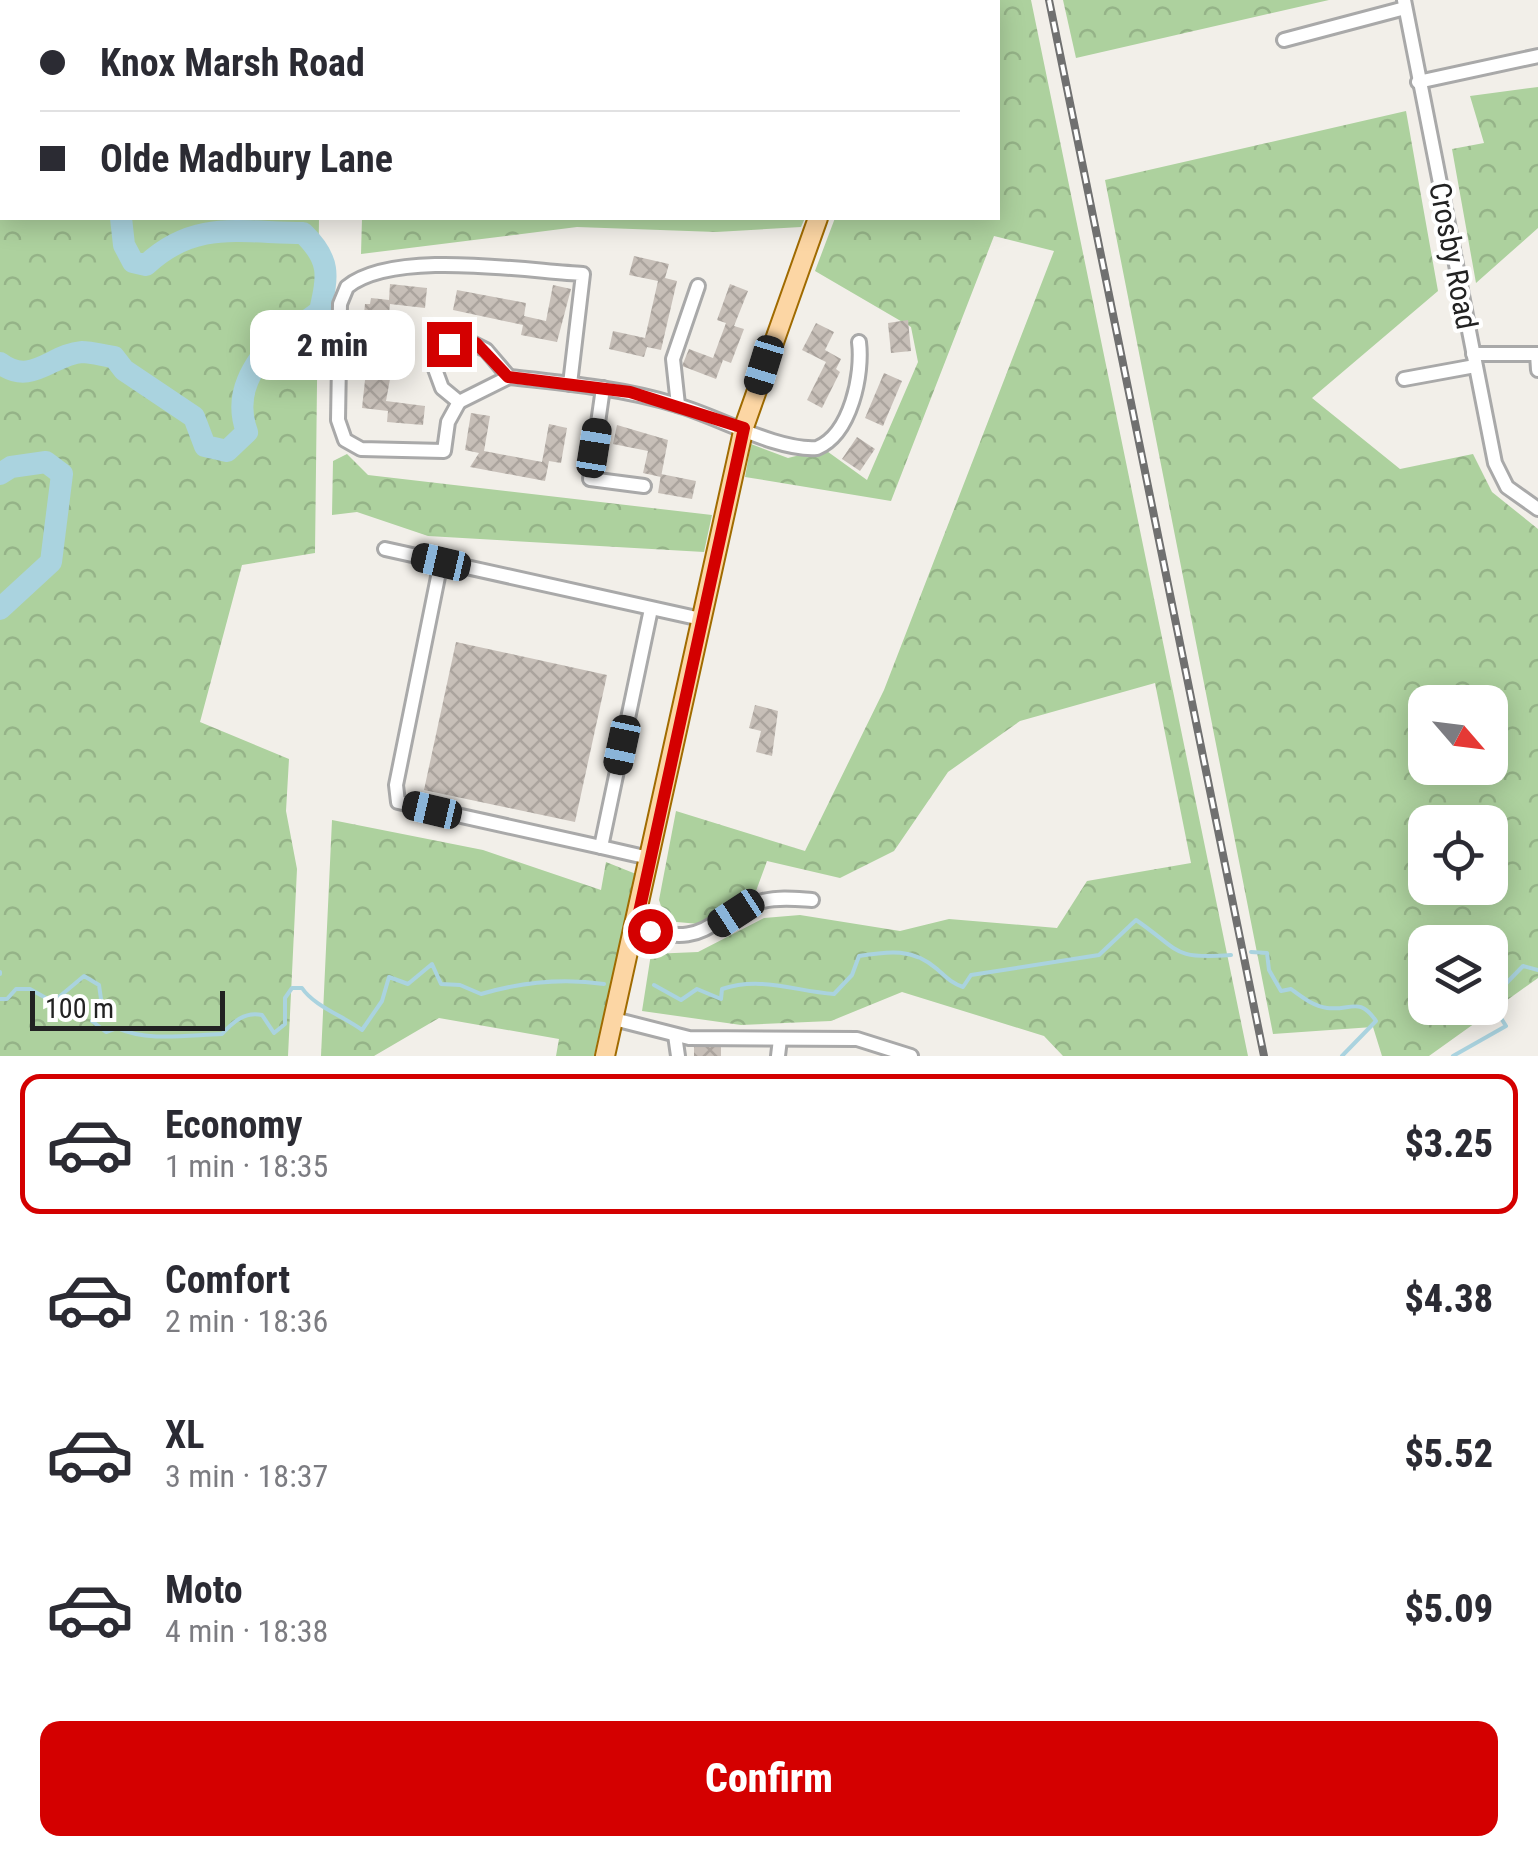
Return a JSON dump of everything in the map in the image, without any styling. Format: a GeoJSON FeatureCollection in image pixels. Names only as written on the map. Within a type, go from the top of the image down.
{"type":"FeatureCollection","features":[{"type":"Feature","properties":{"kind":"main road"},"geometry":{"type":"LineString","coordinates":[[605,1056],[744,428],[817,220]]}},
{"type":"Feature","properties":{"kind":"street"},"geometry":{"type":"LineString","coordinates":[[1284,40],[1405,4]]}},
{"type":"Feature","properties":{"kind":"street","name":"Crosby Road"},"geometry":{"type":"LineString","coordinates":[[1405,4],[1495,463],[1507,487],[1532,505]]}},
{"type":"Feature","properties":{"kind":"street"},"geometry":{"type":"LineString","coordinates":[[1418,82],[1538,56]]}},
{"type":"Feature","properties":{"kind":"street"},"geometry":{"type":"LineString","coordinates":[[570,384],[584,274],[431,267],[391,270],[347,287],[340,304],[338,403],[345,440],[360,448],[444,451],[448,422],[458,402],[508,377],[603,388],[678,405],[800,449],[825,444],[852,398],[859,376],[858,342]]}},
{"type":"Feature","properties":{"kind":"street"},"geometry":{"type":"LineString","coordinates":[[678,405],[673,359],[698,286]]}},
{"type":"Feature","properties":{"kind":"street"},"geometry":{"type":"LineString","coordinates":[[458,402],[442,388],[435,369],[441,350],[449,344],[476,343],[508,377]]}},
{"type":"Feature","properties":{"kind":"street"},"geometry":{"type":"LineString","coordinates":[[1404,378],[1474,360],[1537,354],[1538,370]]}},
{"type":"Feature","properties":{"kind":"street"},"geometry":{"type":"LineString","coordinates":[[603,388],[590,479],[644,486]]}},
{"type":"Feature","properties":{"kind":"street"},"geometry":{"type":"LineString","coordinates":[[385,549],[701,619]]}},
{"type":"Feature","properties":{"kind":"street"},"geometry":{"type":"LineString","coordinates":[[441,562],[396,785],[398,802],[650,858]]}},
{"type":"Feature","properties":{"kind":"street"},"geometry":{"type":"LineString","coordinates":[[601,847],[651,609]]}},
{"type":"Feature","properties":{"kind":"street"},"geometry":{"type":"LineString","coordinates":[[636,926],[680,937],[696,935],[765,900],[812,900]]}},
{"type":"Feature","properties":{"kind":"street"},"geometry":{"type":"LineString","coordinates":[[614,1019],[675,1035],[857,1040],[911,1056]]}},
{"type":"Feature","properties":{"kind":"street"},"geometry":{"type":"LineString","coordinates":[[675,1035],[678,1056]]}},
{"type":"Feature","properties":{"kind":"street"},"geometry":{"type":"LineString","coordinates":[[778,1056],[780,1039]]}},
{"type":"Feature","properties":{"kind":"green space"},"geometry":{"type":"Polygon","coordinates":[[[1000,0],[1031,0],[1248,1056],[1063,1056],[1044,1036],[902,992],[831,1021],[741,1025],[642,1011],[651,954],[698,952],[764,918],[800,915],[900,931],[949,919],[1057,928],[1087,881],[1191,863],[1155,683],[1020,721],[948,772],[894,851],[840,878],[767,861],[756,891],[699,924],[666,921],[659,900],[676,811],[805,851],[884,690],[1054,251],[994,236],[891,501],[745,477],[751,444],[788,458],[824,449],[867,480],[918,362],[911,327],[815,271],[834,220],[1000,220],[1000,0]]]}},
{"type":"Feature","properties":{"kind":"green space"},"geometry":{"type":"Polygon","coordinates":[[[1063,0],[1329,0],[1076,58],[1063,0]]]}},
{"type":"Feature","properties":{"kind":"green space"},"geometry":{"type":"Polygon","coordinates":[[[1538,87],[1538,228],[1476,283],[1452,149],[1484,143],[1470,96],[1538,87]]]}},
{"type":"Feature","properties":{"kind":"green space"},"geometry":{"type":"Polygon","coordinates":[[[1406,111],[1438,291],[1312,398],[1400,469],[1473,454],[1492,492],[1538,529],[1538,978],[1508,999],[1508,925],[1408,925],[1408,1025],[1472,1025],[1429,1056],[1382,1056],[1373,1027],[1273,1034],[1105,180],[1406,111]]]}},
{"type":"Feature","properties":{"kind":"green space"},"geometry":{"type":"Polygon","coordinates":[[[0,220],[319,220],[315,553],[242,565],[200,722],[289,759],[286,811],[297,869],[288,1056],[0,1056],[0,220]]]}},
{"type":"Feature","properties":{"kind":"green space"},"geometry":{"type":"Polygon","coordinates":[[[362,220],[804,220],[801,227],[716,232],[577,227],[361,254],[362,220]]]}},
{"type":"Feature","properties":{"kind":"green space"},"geometry":{"type":"Polygon","coordinates":[[[347,454],[368,475],[712,515],[704,552],[428,536],[357,512],[332,515],[333,461],[347,454]]]}},
{"type":"Feature","properties":{"kind":"green space"},"geometry":{"type":"Polygon","coordinates":[[[332,820],[483,850],[601,890],[606,862],[636,874],[594,1056],[556,1056],[559,1039],[439,1018],[374,1056],[321,1056],[332,820]]]}},
{"type":"Feature","properties":{"kind":"building"},"geometry":{"type":"Polygon","coordinates":[[[634,256],[669,264],[665,278],[677,281],[661,350],[647,347],[644,357],[609,349],[613,331],[645,338],[658,281],[629,275],[634,256]]]}},
{"type":"Feature","properties":{"kind":"building"},"geometry":{"type":"Polygon","coordinates":[[[390,284],[427,288],[425,308],[390,304],[387,334],[398,335],[386,401],[425,406],[423,425],[387,422],[388,411],[362,408],[366,371],[371,371],[378,338],[361,342],[365,304],[370,304],[371,298],[389,300],[390,284]]]}},
{"type":"Feature","properties":{"kind":"building"},"geometry":{"type":"Polygon","coordinates":[[[730,284],[748,291],[734,326],[744,329],[731,363],[723,360],[716,379],[682,366],[689,349],[713,358],[726,323],[717,320],[730,284]]]}},
{"type":"Feature","properties":{"kind":"building"},"geometry":{"type":"Polygon","coordinates":[[[553,285],[571,289],[557,342],[521,335],[523,325],[453,310],[457,290],[526,303],[524,316],[546,321],[553,285]]]}},
{"type":"Feature","properties":{"kind":"building"},"geometry":{"type":"Polygon","coordinates":[[[908,320],[911,351],[891,353],[888,323],[908,320]]]}},
{"type":"Feature","properties":{"kind":"building"},"geometry":{"type":"Polygon","coordinates":[[[816,323],[834,332],[825,350],[841,359],[836,369],[840,372],[822,408],[807,400],[826,362],[802,350],[816,323]]]}},
{"type":"Feature","properties":{"kind":"building"},"geometry":{"type":"Polygon","coordinates":[[[884,373],[902,381],[883,426],[865,418],[884,373]]]}},
{"type":"Feature","properties":{"kind":"building"},"geometry":{"type":"Polygon","coordinates":[[[471,413],[490,416],[484,451],[542,462],[549,424],[567,428],[561,463],[549,461],[545,481],[470,467],[479,453],[465,450],[471,413]]]}},
{"type":"Feature","properties":{"kind":"building"},"geometry":{"type":"Polygon","coordinates":[[[617,425],[668,440],[661,477],[643,473],[648,451],[613,444],[617,425]]]}},
{"type":"Feature","properties":{"kind":"building"},"geometry":{"type":"Polygon","coordinates":[[[857,437],[875,449],[860,471],[842,459],[857,437]]]}},
{"type":"Feature","properties":{"kind":"building"},"geometry":{"type":"Polygon","coordinates":[[[661,474],[696,481],[692,499],[658,493],[661,474]]]}},
{"type":"Feature","properties":{"kind":"building"},"geometry":{"type":"Polygon","coordinates":[[[456,642],[607,675],[575,822],[424,790],[456,642]]]}},
{"type":"Feature","properties":{"kind":"building"},"geometry":{"type":"Polygon","coordinates":[[[755,705],[778,711],[772,756],[756,752],[761,731],[749,728],[755,705]]]}},
{"type":"Feature","properties":{"kind":"building"},"geometry":{"type":"Polygon","coordinates":[[[694,1046],[721,1046],[721,1056],[694,1056],[694,1046]]]}},
{"type":"Feature","properties":{"kind":"waterway"},"geometry":{"type":"LineString","coordinates":[[0,363],[22,372],[82,352],[114,357],[124,370],[194,417],[205,446],[227,451],[247,432],[243,400],[251,373],[288,322],[305,322],[320,311],[326,278],[319,252],[303,233],[220,232],[183,241],[146,265],[133,262],[124,245],[121,220]]}},
{"type":"Feature","properties":{"kind":"waterway"},"geometry":{"type":"LineString","coordinates":[[0,474],[11,467],[46,462],[62,474],[51,562],[0,609]]}},
{"type":"Feature","properties":{"kind":"waterway"},"geometry":{"type":"LineString","coordinates":[[654,985],[681,1000],[697,989],[721,999],[722,989],[750,984],[834,994],[852,975],[859,956],[891,952],[919,957],[963,987],[971,975],[1099,955],[1136,920],[1178,951],[1197,956],[1231,955]]}},
{"type":"Feature","properties":{"kind":"waterway"},"geometry":{"type":"LineString","coordinates":[[1251,952],[1267,953],[1269,970],[1281,991],[1291,989],[1322,1007],[1354,1006],[1370,1013],[1376,1021],[1342,1056]]}},
{"type":"Feature","properties":{"kind":"waterway"},"geometry":{"type":"LineString","coordinates":[[0,999],[7,999],[16,989],[30,989],[53,1002],[84,976],[99,985],[103,1013],[92,1021],[106,1032],[117,1028],[168,1037],[222,1034],[240,1018],[256,1014],[262,1015],[274,1033],[285,1024],[285,998],[292,988],[302,988],[321,1006],[362,1030],[382,1001],[389,977],[408,984],[432,964],[441,984],[460,985],[481,994],[542,982],[604,984]]}},
{"type":"Feature","properties":{"kind":"waterway"},"geometry":{"type":"LineString","coordinates":[[1508,981],[1523,966],[1538,970]]}},
{"type":"Feature","properties":{"kind":"waterway"},"geometry":{"type":"LineString","coordinates":[[1453,1056],[1505,1025]]}},
{"type":"Feature","properties":{"kind":"railway"},"geometry":{"type":"LineString","coordinates":[[1049,0],[1264,1056]]}},
{"type":"Feature","properties":{"kind":"route"},"geometry":{"type":"LineString","coordinates":[[449,344],[468,340],[476,343],[508,377],[630,392],[744,428],[636,926],[650,931]]}}]}
